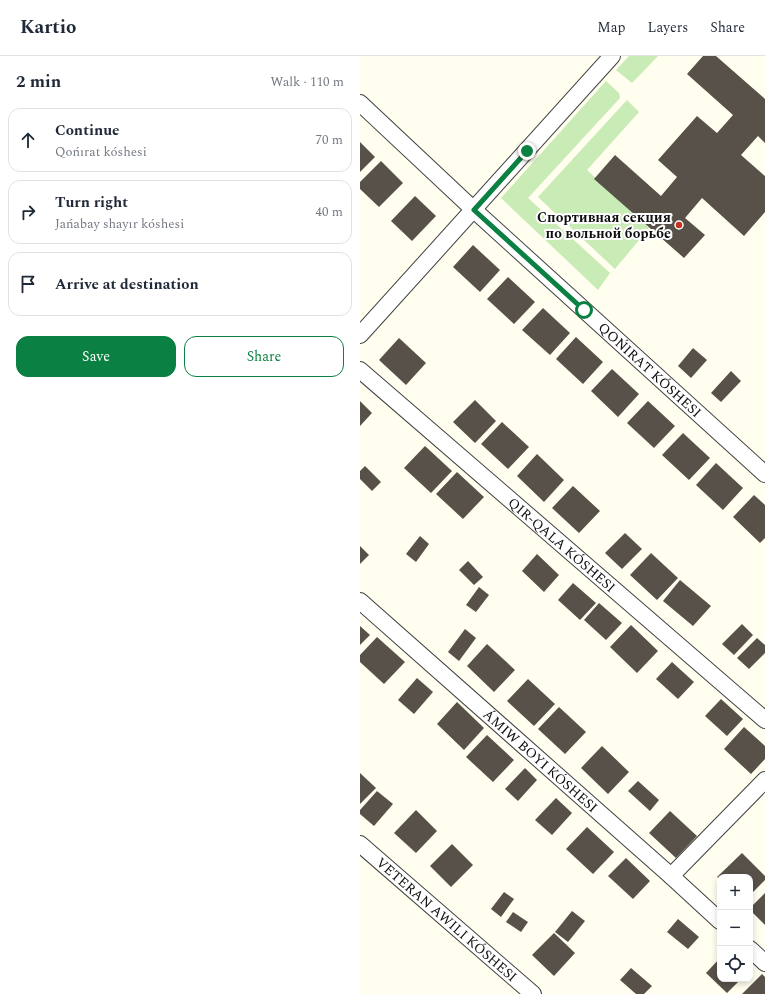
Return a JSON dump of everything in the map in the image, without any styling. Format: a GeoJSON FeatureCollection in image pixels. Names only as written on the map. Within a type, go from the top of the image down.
{"type":"FeatureCollection","features":[{"type":"Feature","properties":{"kind":"street"},"geometry":{"type":"LineString","coordinates":[[360,335],[612,56]]}},
{"type":"Feature","properties":{"kind":"street"},"geometry":{"type":"LineString","coordinates":[[360,103],[474,210],[765,474]]}},
{"type":"Feature","properties":{"kind":"street"},"geometry":{"type":"LineString","coordinates":[[360,370],[765,720]]}},
{"type":"Feature","properties":{"kind":"street"},"geometry":{"type":"LineString","coordinates":[[360,600],[717,918]]}},
{"type":"Feature","properties":{"kind":"street"},"geometry":{"type":"LineString","coordinates":[[671,876],[765,780]]}},
{"type":"Feature","properties":{"kind":"street"},"geometry":{"type":"LineString","coordinates":[[360,844],[533,994]]}},
{"type":"Feature","properties":{"kind":"street"},"geometry":{"type":"LineString","coordinates":[[753,952],[765,963]]}},
{"type":"Feature","properties":{"kind":"green space"},"geometry":{"type":"Polygon","coordinates":[[[629,56],[658,56],[632,83],[616,70],[629,56]]]}},
{"type":"Feature","properties":{"kind":"green space"},"geometry":{"type":"Polygon","coordinates":[[[606,81],[619,93],[620,98],[528,198],[610,273],[598,290],[501,198],[606,81]]]}},
{"type":"Feature","properties":{"kind":"green space"},"geometry":{"type":"Polygon","coordinates":[[[627,100],[639,112],[587,170],[649,228],[615,269],[538,197],[627,100]]]}},
{"type":"Feature","properties":{"kind":"building"},"geometry":{"type":"Polygon","coordinates":[[[703,56],[716,56],[765,99],[765,143],[758,136],[741,155],[765,176],[765,212],[744,236],[702,198],[685,218],[705,235],[684,258],[594,179],[615,155],[661,196],[677,177],[658,160],[697,116],[717,133],[733,115],[687,74],[703,56]]]}},
{"type":"Feature","properties":{"kind":"building"},"geometry":{"type":"Polygon","coordinates":[[[360,142],[375,157],[360,172],[360,142]]]}},
{"type":"Feature","properties":{"kind":"building"},"geometry":{"type":"Polygon","coordinates":[[[381,161],[403,183],[379,207],[360,189],[360,182],[381,161]]]}},
{"type":"Feature","properties":{"kind":"building"},"geometry":{"type":"Polygon","coordinates":[[[415,196],[436,216],[412,241],[391,221],[415,196]]]}},
{"type":"Feature","properties":{"kind":"building"},"geometry":{"type":"Polygon","coordinates":[[[473,245],[500,270],[480,292],[453,267],[473,245]]]}},
{"type":"Feature","properties":{"kind":"building"},"geometry":{"type":"Polygon","coordinates":[[[508,277],[535,302],[514,324],[487,299],[508,277]]]}},
{"type":"Feature","properties":{"kind":"building"},"geometry":{"type":"Polygon","coordinates":[[[543,308],[570,333],[550,355],[522,330],[543,308]]]}},
{"type":"Feature","properties":{"kind":"building"},"geometry":{"type":"Polygon","coordinates":[[[576,337],[603,362],[583,384],[556,359],[576,337]]]}},
{"type":"Feature","properties":{"kind":"building"},"geometry":{"type":"Polygon","coordinates":[[[399,338],[426,363],[406,385],[379,360],[399,338]]]}},
{"type":"Feature","properties":{"kind":"building"},"geometry":{"type":"Polygon","coordinates":[[[693,348],[707,360],[691,378],[678,366],[693,348]]]}},
{"type":"Feature","properties":{"kind":"building"},"geometry":{"type":"Polygon","coordinates":[[[612,369],[639,394],[618,417],[591,391],[612,369]]]}},
{"type":"Feature","properties":{"kind":"building"},"geometry":{"type":"Polygon","coordinates":[[[731,371],[741,381],[721,402],[711,393],[731,371]]]}},
{"type":"Feature","properties":{"kind":"building"},"geometry":{"type":"Polygon","coordinates":[[[475,400],[496,421],[475,443],[453,422],[475,400]]]}},
{"type":"Feature","properties":{"kind":"building"},"geometry":{"type":"Polygon","coordinates":[[[360,401],[372,413],[360,426],[360,401]]]}},
{"type":"Feature","properties":{"kind":"building"},"geometry":{"type":"Polygon","coordinates":[[[648,401],[675,426],[654,448],[627,423],[648,401]]]}},
{"type":"Feature","properties":{"kind":"building"},"geometry":{"type":"Polygon","coordinates":[[[502,422],[529,447],[508,469],[481,444],[502,422]]]}},
{"type":"Feature","properties":{"kind":"building"},"geometry":{"type":"Polygon","coordinates":[[[683,433],[710,458],[689,480],[662,455],[683,433]]]}},
{"type":"Feature","properties":{"kind":"building"},"geometry":{"type":"Polygon","coordinates":[[[425,446],[452,471],[431,493],[404,468],[425,446]]]}},
{"type":"Feature","properties":{"kind":"building"},"geometry":{"type":"Polygon","coordinates":[[[537,454],[564,480],[544,502],[517,476],[537,454]]]}},
{"type":"Feature","properties":{"kind":"building"},"geometry":{"type":"Polygon","coordinates":[[[716,463],[743,488],[723,510],[696,485],[716,463]]]}},
{"type":"Feature","properties":{"kind":"building"},"geometry":{"type":"Polygon","coordinates":[[[365,466],[381,482],[372,491],[360,479],[360,471],[365,466]]]}},
{"type":"Feature","properties":{"kind":"building"},"geometry":{"type":"Polygon","coordinates":[[[457,472],[484,497],[463,519],[436,494],[457,472]]]}},
{"type":"Feature","properties":{"kind":"building"},"geometry":{"type":"Polygon","coordinates":[[[573,486],[600,511],[579,533],[552,508],[573,486]]]}},
{"type":"Feature","properties":{"kind":"building"},"geometry":{"type":"Polygon","coordinates":[[[754,495],[765,505],[765,538],[760,543],[733,517],[754,495]]]}},
{"type":"Feature","properties":{"kind":"building"},"geometry":{"type":"Polygon","coordinates":[[[625,533],[642,549],[622,569],[605,553],[625,533]]]}},
{"type":"Feature","properties":{"kind":"building"},"geometry":{"type":"Polygon","coordinates":[[[420,536],[429,544],[416,562],[406,554],[420,536]]]}},
{"type":"Feature","properties":{"kind":"building"},"geometry":{"type":"Polygon","coordinates":[[[360,546],[369,555],[360,564],[360,546]]]}},
{"type":"Feature","properties":{"kind":"building"},"geometry":{"type":"Polygon","coordinates":[[[651,553],[678,578],[657,600],[630,575],[651,553]]]}},
{"type":"Feature","properties":{"kind":"building"},"geometry":{"type":"Polygon","coordinates":[[[537,554],[559,575],[544,592],[522,571],[537,554]]]}},
{"type":"Feature","properties":{"kind":"building"},"geometry":{"type":"Polygon","coordinates":[[[468,561],[483,577],[474,585],[459,570],[468,561]]]}},
{"type":"Feature","properties":{"kind":"building"},"geometry":{"type":"Polygon","coordinates":[[[680,580],[711,606],[693,626],[663,601],[680,580]]]}},
{"type":"Feature","properties":{"kind":"building"},"geometry":{"type":"Polygon","coordinates":[[[573,583],[596,603],[580,620],[558,600],[573,583]]]}},
{"type":"Feature","properties":{"kind":"building"},"geometry":{"type":"Polygon","coordinates":[[[479,587],[489,595],[476,612],[466,605],[479,587]]]}},
{"type":"Feature","properties":{"kind":"building"},"geometry":{"type":"Polygon","coordinates":[[[599,603],[622,623],[606,640],[584,620],[599,603]]]}},
{"type":"Feature","properties":{"kind":"building"},"geometry":{"type":"Polygon","coordinates":[[[742,624],[753,635],[734,655],[722,644],[742,624]]]}},
{"type":"Feature","properties":{"kind":"building"},"geometry":{"type":"Polygon","coordinates":[[[631,625],[658,651],[637,673],[610,647],[631,625]]]}},
{"type":"Feature","properties":{"kind":"building"},"geometry":{"type":"Polygon","coordinates":[[[360,626],[370,635],[360,645],[360,626]]]}},
{"type":"Feature","properties":{"kind":"building"},"geometry":{"type":"Polygon","coordinates":[[[465,629],[476,638],[459,661],[448,652],[465,629]]]}},
{"type":"Feature","properties":{"kind":"building"},"geometry":{"type":"Polygon","coordinates":[[[377,637],[405,662],[384,684],[360,662],[360,655],[377,637]]]}},
{"type":"Feature","properties":{"kind":"building"},"geometry":{"type":"Polygon","coordinates":[[[757,638],[765,645],[765,653],[749,669],[737,658],[757,638]]]}},
{"type":"Feature","properties":{"kind":"building"},"geometry":{"type":"Polygon","coordinates":[[[487,644],[515,670],[494,692],[467,666],[487,644]]]}},
{"type":"Feature","properties":{"kind":"building"},"geometry":{"type":"Polygon","coordinates":[[[672,662],[694,682],[678,699],[656,679],[672,662]]]}},
{"type":"Feature","properties":{"kind":"building"},"geometry":{"type":"Polygon","coordinates":[[[417,678],[433,692],[414,714],[398,700],[417,678]]]}},
{"type":"Feature","properties":{"kind":"building"},"geometry":{"type":"Polygon","coordinates":[[[528,679],[555,704],[534,726],[507,701],[528,679]]]}},
{"type":"Feature","properties":{"kind":"building"},"geometry":{"type":"Polygon","coordinates":[[[721,699],[743,719],[727,736],[705,716],[721,699]]]}},
{"type":"Feature","properties":{"kind":"building"},"geometry":{"type":"Polygon","coordinates":[[[457,702],[484,728],[464,750],[437,724],[457,702]]]}},
{"type":"Feature","properties":{"kind":"building"},"geometry":{"type":"Polygon","coordinates":[[[559,707],[586,732],[565,754],[538,729],[559,707]]]}},
{"type":"Feature","properties":{"kind":"building"},"geometry":{"type":"Polygon","coordinates":[[[744,727],[765,746],[765,759],[751,774],[724,749],[744,727]]]}},
{"type":"Feature","properties":{"kind":"building"},"geometry":{"type":"Polygon","coordinates":[[[487,735],[514,760],[493,782],[466,757],[487,735]]]}},
{"type":"Feature","properties":{"kind":"building"},"geometry":{"type":"Polygon","coordinates":[[[602,746],[629,772],[608,794],[581,768],[602,746]]]}},
{"type":"Feature","properties":{"kind":"building"},"geometry":{"type":"Polygon","coordinates":[[[525,768],[537,780],[518,801],[505,789],[525,768]]]}},
{"type":"Feature","properties":{"kind":"building"},"geometry":{"type":"Polygon","coordinates":[[[360,773],[376,788],[360,804],[360,773]]]}},
{"type":"Feature","properties":{"kind":"building"},"geometry":{"type":"Polygon","coordinates":[[[638,781],[659,800],[650,811],[628,791],[638,781]]]}},
{"type":"Feature","properties":{"kind":"building"},"geometry":{"type":"Polygon","coordinates":[[[377,791],[393,804],[374,826],[360,814],[360,810],[377,791]]]}},
{"type":"Feature","properties":{"kind":"building"},"geometry":{"type":"Polygon","coordinates":[[[556,798],[572,813],[552,835],[535,820],[556,798]]]}},
{"type":"Feature","properties":{"kind":"building"},"geometry":{"type":"Polygon","coordinates":[[[416,810],[437,831],[416,853],[394,833],[416,810]]]}},
{"type":"Feature","properties":{"kind":"building"},"geometry":{"type":"Polygon","coordinates":[[[670,811],[697,836],[676,858],[649,833],[670,811]]]}},
{"type":"Feature","properties":{"kind":"building"},"geometry":{"type":"Polygon","coordinates":[[[587,827],[614,852],[593,874],[566,849],[587,827]]]}},
{"type":"Feature","properties":{"kind":"building"},"geometry":{"type":"Polygon","coordinates":[[[452,844],[473,865],[451,887],[430,866],[452,844]]]}},
{"type":"Feature","properties":{"kind":"building"},"geometry":{"type":"Polygon","coordinates":[[[742,853],[765,876],[765,880],[753,892],[753,874],[720,874],[742,853]]]}},
{"type":"Feature","properties":{"kind":"building"},"geometry":{"type":"Polygon","coordinates":[[[626,858],[650,881],[633,899],[608,876],[626,858]]]}},
{"type":"Feature","properties":{"kind":"building"},"geometry":{"type":"Polygon","coordinates":[[[504,892],[514,899],[501,917],[491,909],[504,892]]]}},
{"type":"Feature","properties":{"kind":"building"},"geometry":{"type":"Polygon","coordinates":[[[765,893],[765,925],[753,913],[753,905],[765,893]]]}},
{"type":"Feature","properties":{"kind":"building"},"geometry":{"type":"Polygon","coordinates":[[[572,911],[585,921],[568,942],[555,932],[572,911]]]}},
{"type":"Feature","properties":{"kind":"building"},"geometry":{"type":"Polygon","coordinates":[[[513,912],[528,922],[521,932],[506,922],[513,912]]]}},
{"type":"Feature","properties":{"kind":"building"},"geometry":{"type":"Polygon","coordinates":[[[678,919],[699,937],[688,949],[667,932],[678,919]]]}},
{"type":"Feature","properties":{"kind":"building"},"geometry":{"type":"Polygon","coordinates":[[[554,933],[575,953],[554,976],[532,955],[554,933]]]}},
{"type":"Feature","properties":{"kind":"building"},"geometry":{"type":"Polygon","coordinates":[[[717,961],[717,982],[738,982],[727,993],[706,973],[717,961]]]}},
{"type":"Feature","properties":{"kind":"building"},"geometry":{"type":"Polygon","coordinates":[[[631,968],[652,986],[644,994],[636,994],[620,980],[631,968]]]}},
{"type":"Feature","properties":{"kind":"building"},"geometry":{"type":"Polygon","coordinates":[[[762,974],[765,977],[765,994],[742,994],[762,974]]]}},
{"type":"Feature","properties":{"kind":"place","name":"Спортивная секция по вольной борьбе"},"geometry":{"type":"Point","coordinates":[679,225]}},
{"type":"Feature","properties":{"kind":"route"},"geometry":{"type":"LineString","coordinates":[[527,151],[474,210],[584,310]]}}]}
